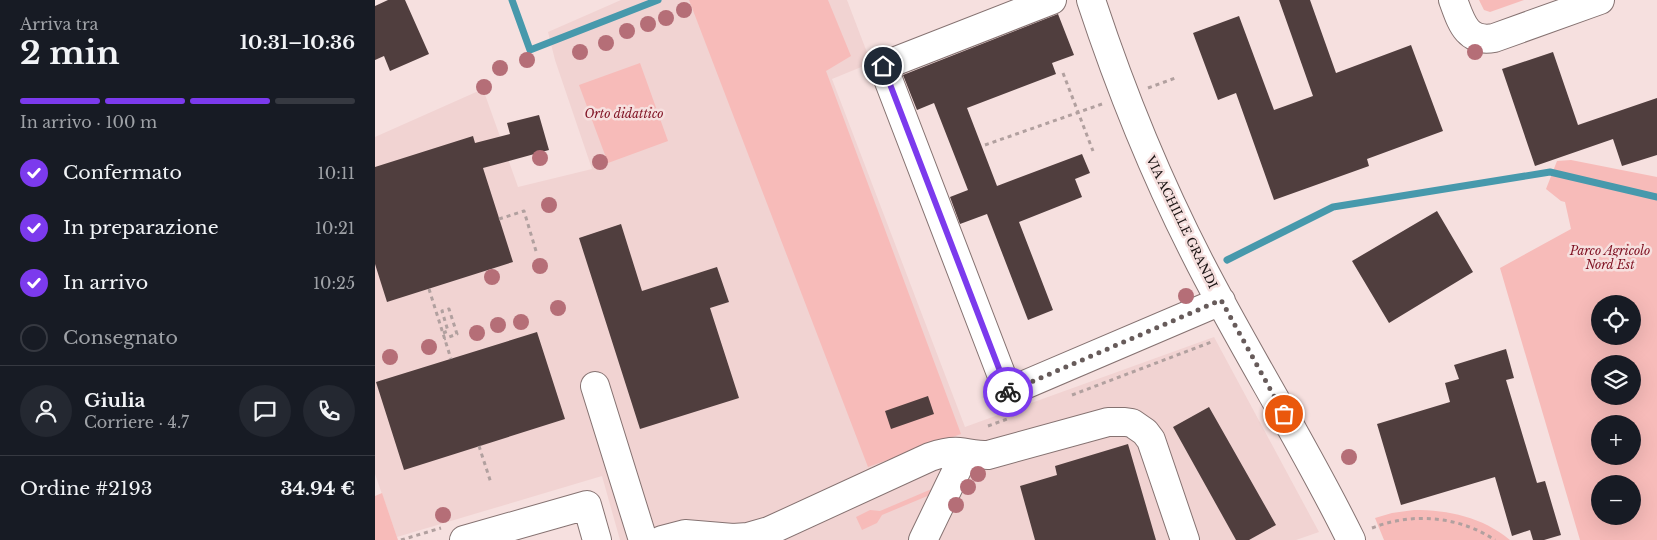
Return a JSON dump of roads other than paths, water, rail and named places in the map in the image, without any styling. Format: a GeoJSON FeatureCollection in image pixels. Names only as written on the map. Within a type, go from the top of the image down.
{"type":"FeatureCollection","features":[{"type":"Feature","properties":{"kind":"street"},"geometry":{"type":"LineString","coordinates":[[1053,0],[883,66],[1008,392],[1221,300]]}},
{"type":"Feature","properties":{"kind":"street","name":"VIA ACHILLE GRANDI"},"geometry":{"type":"LineString","coordinates":[[1091,0],[1125,96],[1153,163],[1201,264],[1298,438],[1359,535]]}},
{"type":"Feature","properties":{"kind":"street"},"geometry":{"type":"LineString","coordinates":[[1453,0],[1465,28],[1475,37],[1485,39],[1494,38],[1601,0]]}},
{"type":"Feature","properties":{"kind":"street"},"geometry":{"type":"LineString","coordinates":[[595,386],[643,540]]}},
{"type":"Feature","properties":{"kind":"street"},"geometry":{"type":"LineString","coordinates":[[662,540],[685,534],[733,538],[747,537],[769,531],[930,457],[958,452],[988,455],[1108,422],[1132,423],[1145,432],[1151,440],[1185,540]]}},
{"type":"Feature","properties":{"kind":"street"},"geometry":{"type":"LineString","coordinates":[[923,540],[965,453]]}},
{"type":"Feature","properties":{"kind":"street"},"geometry":{"type":"LineString","coordinates":[[464,540],[587,505],[597,540]]}},
{"type":"Feature","properties":{"kind":"waterway"},"geometry":{"type":"LineString","coordinates":[[512,0],[530,50],[658,0]]}},
{"type":"Feature","properties":{"kind":"waterway"},"geometry":{"type":"LineString","coordinates":[[1227,260],[1333,207],[1550,172],[1657,197]]}},
{"type":"Feature","properties":{"kind":"park label","name":"Orto didattico"},"geometry":{"type":"Point","coordinates":[624,113]}},
{"type":"Feature","properties":{"kind":"park label","name":"Parco Agricolo Nord Est"},"geometry":{"type":"Point","coordinates":[1610,257]}}]}
